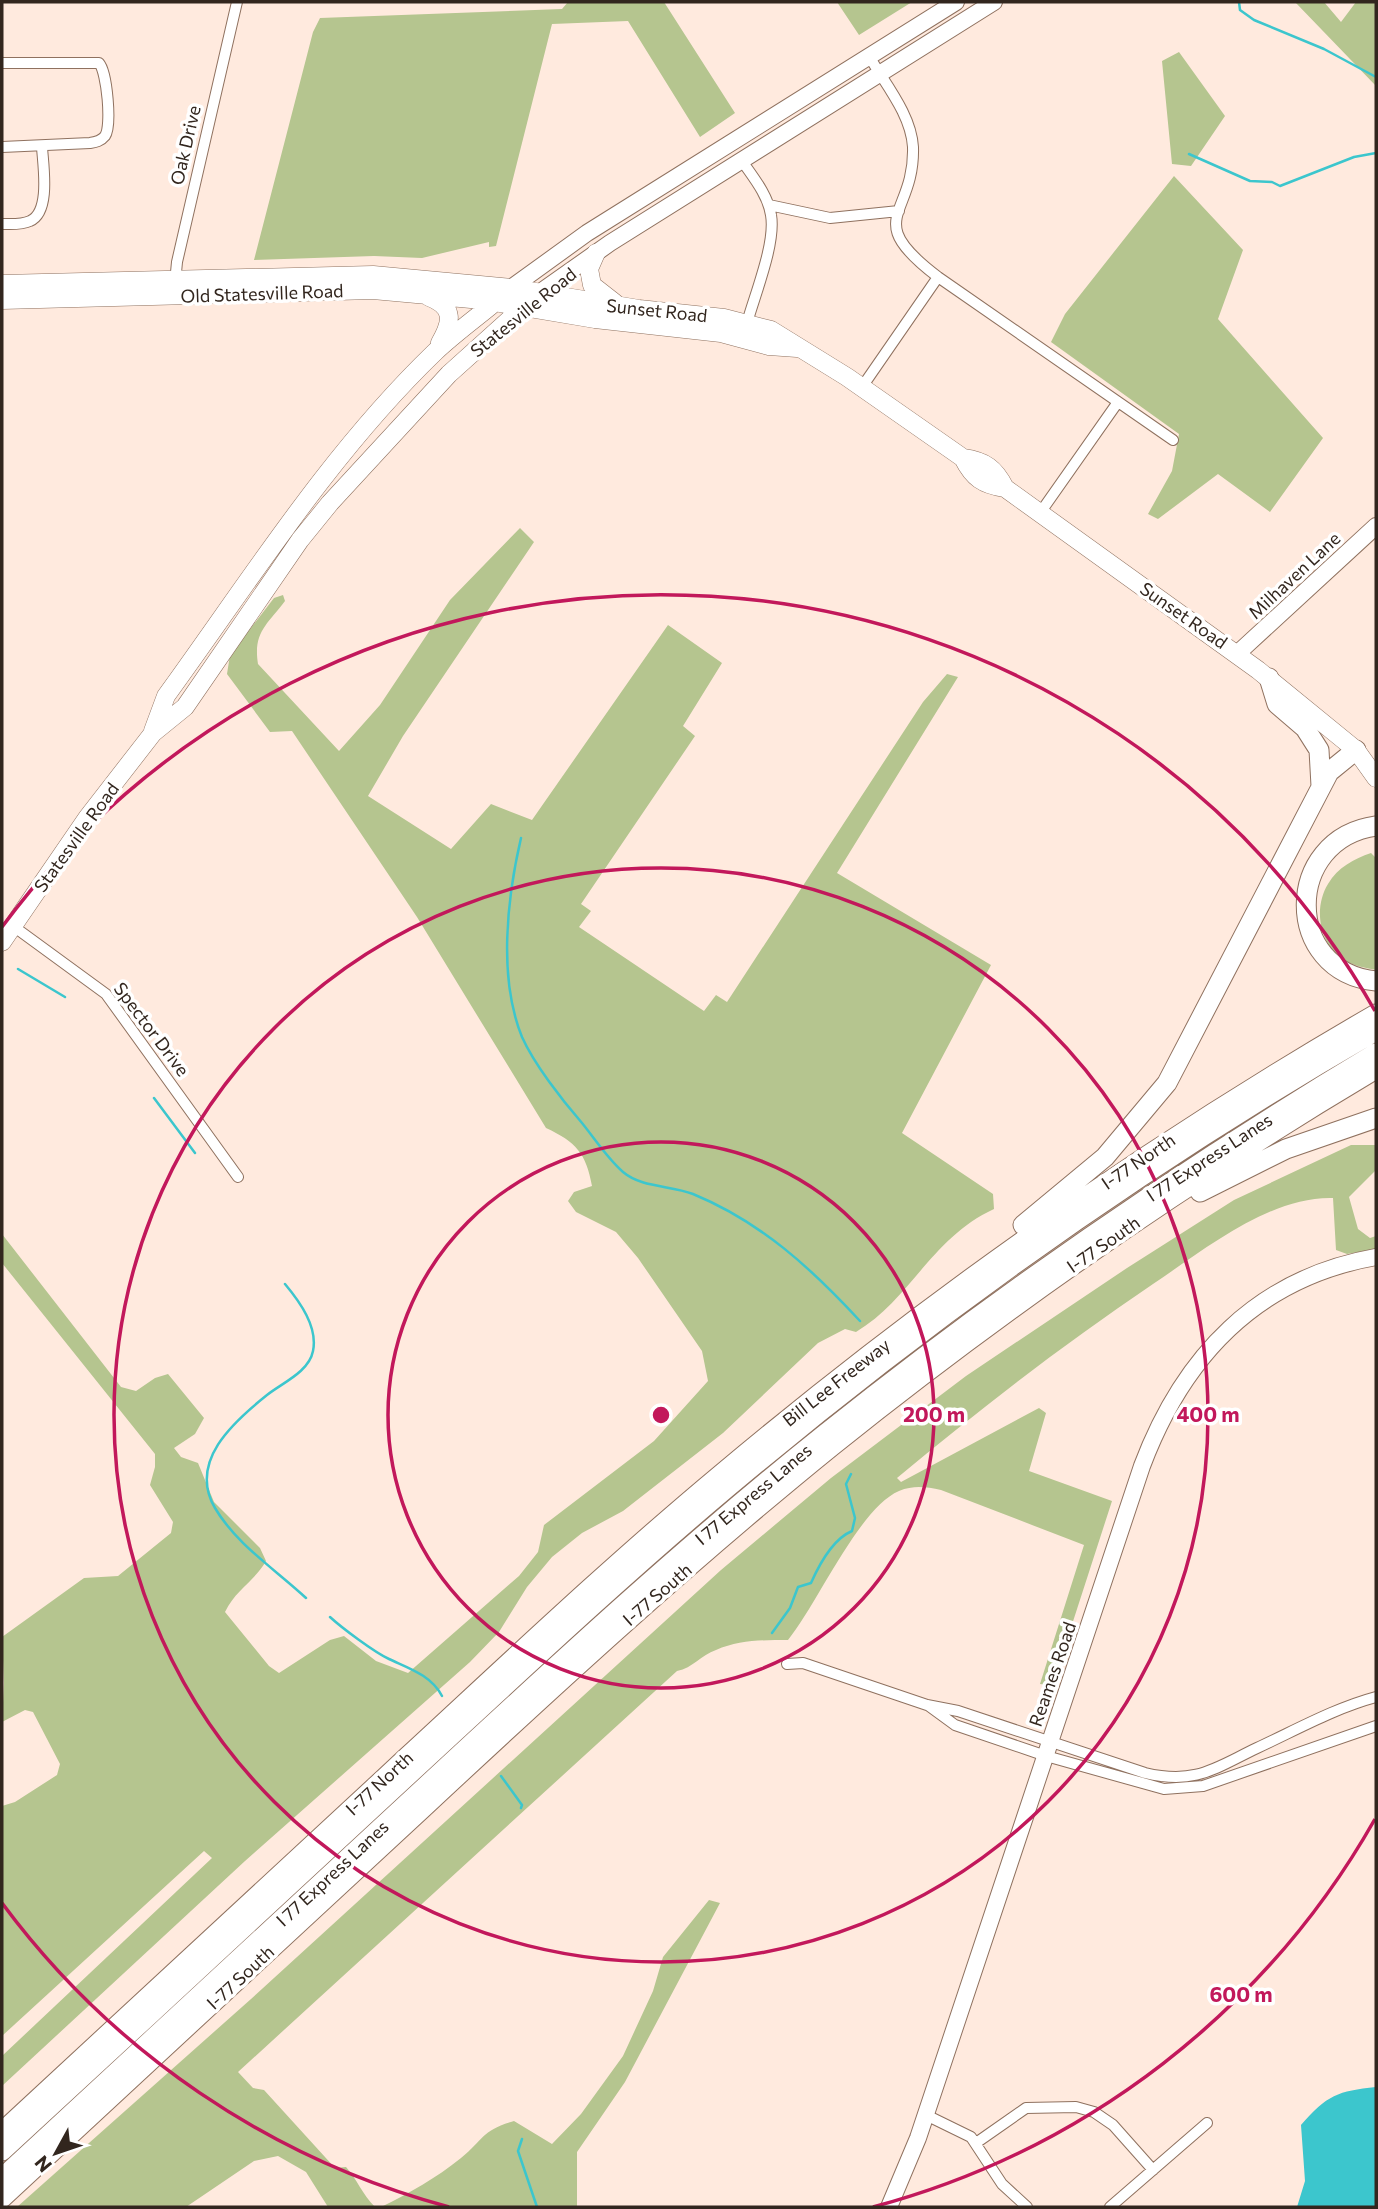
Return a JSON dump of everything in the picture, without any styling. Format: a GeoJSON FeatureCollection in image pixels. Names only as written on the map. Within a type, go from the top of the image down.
{"type":"FeatureCollection","features":[{"type":"Feature","properties":{"kind":"highway"},"geometry":{"type":"LineString","coordinates":[[1269,678],[1278,704],[1305,728],[1319,750],[1321,787]]}},
{"type":"Feature","properties":{"kind":"highway"},"geometry":{"type":"LineString","coordinates":[[911,1324],[920,1304],[1090,1172],[1155,1099],[1191,1043],[1321,787],[1332,768],[1356,750]]}},
{"type":"Feature","properties":{"kind":"highway"},"geometry":{"type":"LineString","coordinates":[[1376,826],[1347,835],[1326,852],[1312,873],[1306,905],[1310,930],[1326,957],[1346,972],[1376,981]]}},
{"type":"Feature","properties":{"kind":"highway","name":"I-77 North"},"geometry":{"type":"LineString","coordinates":[[911,1324],[1125,1170],[1376,1014]]}},
{"type":"Feature","properties":{"kind":"highway","name":"I 77 Express Lanes"},"geometry":{"type":"LineString","coordinates":[[2,2151],[599,1599],[781,1443],[910,1342],[1046,1241],[1219,1125],[1376,1031]]}},
{"type":"Feature","properties":{"kind":"highway","name":"I 77 Express Lanes"},"geometry":{"type":"LineString","coordinates":[[2,2178],[612,1614],[783,1467],[922,1358],[1081,1242],[1220,1149],[1376,1053]]}},
{"type":"Feature","properties":{"kind":"highway","name":"I-77 South"},"geometry":{"type":"LineString","coordinates":[[2,2198],[699,1556],[895,1397],[1112,1237],[1376,1069]]}},
{"type":"Feature","properties":{"kind":"highway"},"geometry":{"type":"LineString","coordinates":[[1112,1237],[1277,1153],[1376,1118]]}},
{"type":"Feature","properties":{"kind":"highway","name":"Bill Lee Freeway"},"geometry":{"type":"LineString","coordinates":[[761,1441],[911,1324]]}},
{"type":"Feature","properties":{"kind":"highway","name":"I-77 North"},"geometry":{"type":"LineString","coordinates":[[2,2132],[562,1614],[761,1441]]}},
{"type":"Feature","properties":{"kind":"main road","name":"Statesville Road"},"geometry":{"type":"LineString","coordinates":[[153,733],[166,696],[286,528],[346,450],[437,350],[511,288],[587,233],[956,2]]}},
{"type":"Feature","properties":{"kind":"main road","name":"Statesville Road"},"geometry":{"type":"LineString","coordinates":[[2,942],[80,828],[153,733],[185,707],[300,540],[449,374],[539,293],[596,253],[994,2]]}},
{"type":"Feature","properties":{"kind":"main road"},"geometry":{"type":"LineString","coordinates":[[596,253],[589,269],[592,285],[606,299],[624,307]]}},
{"type":"Feature","properties":{"kind":"main road","name":"Old Statesville Road"},"geometry":{"type":"LineString","coordinates":[[2,300],[373,275],[511,288]]}},
{"type":"Feature","properties":{"kind":"main road","name":"Old Statesville Road"},"geometry":{"type":"LineString","coordinates":[[2,284],[373,290],[495,302],[521,308]]}},
{"type":"Feature","properties":{"kind":"main road","name":"Sunset Road"},"geometry":{"type":"LineString","coordinates":[[511,288],[624,307],[696,314],[771,330],[862,387],[963,458],[981,461],[997,472],[1005,488],[1238,653],[1269,678],[1356,750],[1376,778]]}},
{"type":"Feature","properties":{"kind":"main road"},"geometry":{"type":"LineString","coordinates":[[423,295],[440,301],[450,314],[451,321],[437,350]]}},
{"type":"Feature","properties":{"kind":"main road","name":"Sunset Road"},"geometry":{"type":"LineString","coordinates":[[521,308],[722,333],[769,345],[797,348]]}},
{"type":"Feature","properties":{"kind":"main road","name":"Milhaven Lane"},"geometry":{"type":"LineString","coordinates":[[1238,653],[1376,526]]}},
{"type":"Feature","properties":{"kind":"main road"},"geometry":{"type":"LineString","coordinates":[[286,528],[300,540]]}},
{"type":"Feature","properties":{"kind":"main road","name":"Sunset Road"},"geometry":{"type":"LineString","coordinates":[[1356,750],[1376,756]]}},
{"type":"Feature","properties":{"kind":"main road","name":"Reames Road"},"geometry":{"type":"LineString","coordinates":[[889,2207],[926,2115],[1142,1466],[1163,1414],[1182,1381],[1234,1324],[1279,1292],[1326,1270],[1376,1257]]}},
{"type":"Feature","properties":{"kind":"street","name":"Oak Drive"},"geometry":{"type":"LineString","coordinates":[[175,288],[237,2]]}},
{"type":"Feature","properties":{"kind":"street"},"geometry":{"type":"LineString","coordinates":[[869,56],[898,104],[910,130],[913,148],[895,224],[903,247],[938,277],[1173,440]]}},
{"type":"Feature","properties":{"kind":"street"},"geometry":{"type":"LineString","coordinates":[[2,63],[94,62],[103,67],[107,111],[105,136],[97,142],[42,147],[2,147]]}},
{"type":"Feature","properties":{"kind":"street"},"geometry":{"type":"LineString","coordinates":[[2,224],[28,222],[38,214],[42,203],[42,147]]}},
{"type":"Feature","properties":{"kind":"street"},"geometry":{"type":"LineString","coordinates":[[742,161],[769,205],[772,216],[769,241],[747,323]]}},
{"type":"Feature","properties":{"kind":"street"},"geometry":{"type":"LineString","coordinates":[[769,205],[830,218],[899,211]]}},
{"type":"Feature","properties":{"kind":"street"},"geometry":{"type":"LineString","coordinates":[[862,387],[938,277]]}},
{"type":"Feature","properties":{"kind":"street"},"geometry":{"type":"LineString","coordinates":[[1040,513],[1118,402]]}},
{"type":"Feature","properties":{"kind":"street","name":"Spector Drive"},"geometry":{"type":"LineString","coordinates":[[12,926],[78,971],[106,994],[238,1177]]}},
{"type":"Feature","properties":{"kind":"street"},"geometry":{"type":"LineString","coordinates":[[787,1664],[803,1663],[927,1705],[958,1711],[1048,1749],[1152,1787],[1188,1788],[1220,1781],[1376,1726]]}},
{"type":"Feature","properties":{"kind":"street"},"geometry":{"type":"LineString","coordinates":[[1048,1749],[1145,1773],[1189,1776],[1220,1769],[1254,1750],[1376,1697]]}},
{"type":"Feature","properties":{"kind":"street"},"geometry":{"type":"LineString","coordinates":[[976,2143],[1026,2108],[1076,2107],[1094,2112],[1113,2125],[1153,2170]]}},
{"type":"Feature","properties":{"kind":"street"},"geometry":{"type":"LineString","coordinates":[[926,2115],[959,2130],[976,2143],[1002,2184],[1027,2207]]}},
{"type":"Feature","properties":{"kind":"street"},"geometry":{"type":"LineString","coordinates":[[1110,2207],[1207,2123]]}},
{"type":"Feature","properties":{"kind":"green space"},"geometry":{"type":"Polygon","coordinates":[[[568,2],[664,2],[735,113],[700,137],[628,21],[552,24],[496,246],[489,247],[489,242],[422,258],[374,256],[254,260],[313,32],[320,18],[562,9],[568,2]]]}},
{"type":"Feature","properties":{"kind":"green space"},"geometry":{"type":"Polygon","coordinates":[[[837,2],[912,2],[859,35],[837,2]]]}},
{"type":"Feature","properties":{"kind":"green space"},"geometry":{"type":"Polygon","coordinates":[[[1295,2],[1324,2],[1341,22],[1356,2],[1376,2],[1376,86],[1295,2]]]}},
{"type":"Feature","properties":{"kind":"green space"},"geometry":{"type":"Polygon","coordinates":[[[1179,52],[1225,116],[1191,166],[1172,164],[1162,61],[1179,52]]]}},
{"type":"Feature","properties":{"kind":"green space"},"geometry":{"type":"Polygon","coordinates":[[[1174,176],[1243,250],[1218,319],[1323,438],[1270,512],[1218,474],[1158,519],[1148,514],[1172,471],[1179,434],[1051,342],[1065,314],[1174,176]]]}},
{"type":"Feature","properties":{"kind":"green space"},"geometry":{"type":"Polygon","coordinates":[[[520,528],[534,542],[403,736],[368,796],[451,849],[491,804],[532,820],[668,625],[722,663],[683,726],[695,736],[581,904],[591,911],[579,927],[704,1011],[716,995],[727,1002],[923,702],[947,674],[958,677],[837,873],[991,965],[902,1133],[993,1194],[994,1209],[972,1221],[954,1236],[875,1318],[856,1332],[845,1329],[818,1343],[723,1433],[623,1511],[582,1533],[552,1557],[527,1587],[499,1632],[470,1662],[245,1861],[2,2086],[2,2056],[212,1858],[204,1851],[2,2036],[2,1806],[15,1802],[57,1775],[60,1764],[33,1712],[25,1710],[2,1722],[2,1637],[84,1578],[118,1576],[171,1533],[173,1522],[150,1485],[155,1454],[2,1263],[2,1234],[121,1387],[136,1391],[155,1378],[168,1374],[204,1418],[195,1434],[174,1448],[181,1457],[198,1463],[214,1502],[260,1548],[266,1561],[234,1597],[225,1612],[269,1666],[279,1673],[330,1640],[344,1636],[376,1661],[408,1673],[519,1576],[538,1552],[544,1525],[654,1441],[708,1381],[702,1351],[638,1258],[616,1232],[576,1212],[568,1201],[574,1192],[592,1186],[583,1157],[565,1138],[546,1128],[417,917],[292,731],[270,732],[227,674],[230,655],[274,598],[283,595],[285,601],[260,636],[258,664],[339,751],[380,705],[450,600],[520,528]]]}},
{"type":"Feature","properties":{"kind":"green space"},"geometry":{"type":"Polygon","coordinates":[[[1371,853],[1376,858],[1376,970],[1353,964],[1340,957],[1326,939],[1320,917],[1323,894],[1332,878],[1347,864],[1371,853]]]}},
{"type":"Feature","properties":{"kind":"green space"},"geometry":{"type":"Polygon","coordinates":[[[1351,1145],[1376,1145],[1375,1171],[1349,1197],[1358,1229],[1370,1238],[1376,1236],[1376,1249],[1347,1254],[1336,1250],[1333,1198],[1309,1200],[1262,1215],[1216,1241],[1087,1330],[991,1402],[897,1478],[901,1482],[1039,1408],[1046,1413],[1029,1471],[1112,1501],[1055,1677],[1048,1685],[1040,1684],[1084,1545],[941,1490],[920,1487],[899,1491],[869,1516],[854,1536],[788,1640],[733,1644],[711,1652],[677,1671],[238,2072],[253,2088],[264,2090],[335,2168],[346,2167],[375,2207],[328,2207],[306,2172],[278,2156],[254,2161],[186,2207],[17,2207],[251,1999],[721,1570],[831,1478],[966,1376],[1127,1268],[1234,1200],[1351,1145]]]}},
{"type":"Feature","properties":{"kind":"green space"},"geometry":{"type":"Polygon","coordinates":[[[709,1900],[720,1903],[625,2082],[577,2152],[577,2207],[381,2207],[442,2172],[489,2132],[503,2124],[514,2121],[552,2144],[581,2114],[623,2056],[653,1991],[663,1957],[709,1900]]]}},
{"type":"Feature","properties":{"kind":"water"},"geometry":{"type":"Polygon","coordinates":[[[1376,2087],[1376,2207],[1297,2207],[1305,2181],[1301,2125],[1318,2107],[1334,2096],[1376,2087]]]}},
{"type":"Feature","properties":{"kind":"waterway"},"geometry":{"type":"LineString","coordinates":[[1239,2],[1240,10],[1254,20],[1324,49],[1376,77]]}},
{"type":"Feature","properties":{"kind":"waterway"},"geometry":{"type":"LineString","coordinates":[[1189,154],[1250,181],[1272,182],[1280,186],[1354,157],[1376,153]]}},
{"type":"Feature","properties":{"kind":"waterway"},"geometry":{"type":"LineString","coordinates":[[521,838],[509,912],[507,964],[514,1014],[522,1037],[549,1081],[606,1155],[623,1172],[647,1184],[693,1194],[741,1218],[804,1265],[860,1321]]}},
{"type":"Feature","properties":{"kind":"waterway"},"geometry":{"type":"LineString","coordinates":[[18,969],[65,997]]}},
{"type":"Feature","properties":{"kind":"waterway"},"geometry":{"type":"LineString","coordinates":[[154,1098],[195,1153]]}},
{"type":"Feature","properties":{"kind":"waterway"},"geometry":{"type":"LineString","coordinates":[[285,1284],[302,1307],[310,1324],[313,1351],[301,1371],[267,1395],[228,1430],[211,1459],[207,1475],[208,1491],[215,1508],[234,1533],[306,1598]]}},
{"type":"Feature","properties":{"kind":"waterway"},"geometry":{"type":"LineString","coordinates":[[772,1633],[790,1608],[798,1587],[811,1583],[833,1546],[852,1531],[855,1518],[846,1484],[851,1474]]}},
{"type":"Feature","properties":{"kind":"waterway"},"geometry":{"type":"LineString","coordinates":[[330,1617],[375,1651],[425,1677],[442,1696]]}},
{"type":"Feature","properties":{"kind":"waterway"},"geometry":{"type":"LineString","coordinates":[[501,1776],[522,1805],[521,1808]]}},
{"type":"Feature","properties":{"kind":"waterway"},"geometry":{"type":"LineString","coordinates":[[522,2139],[518,2151],[537,2207]]}}]}
